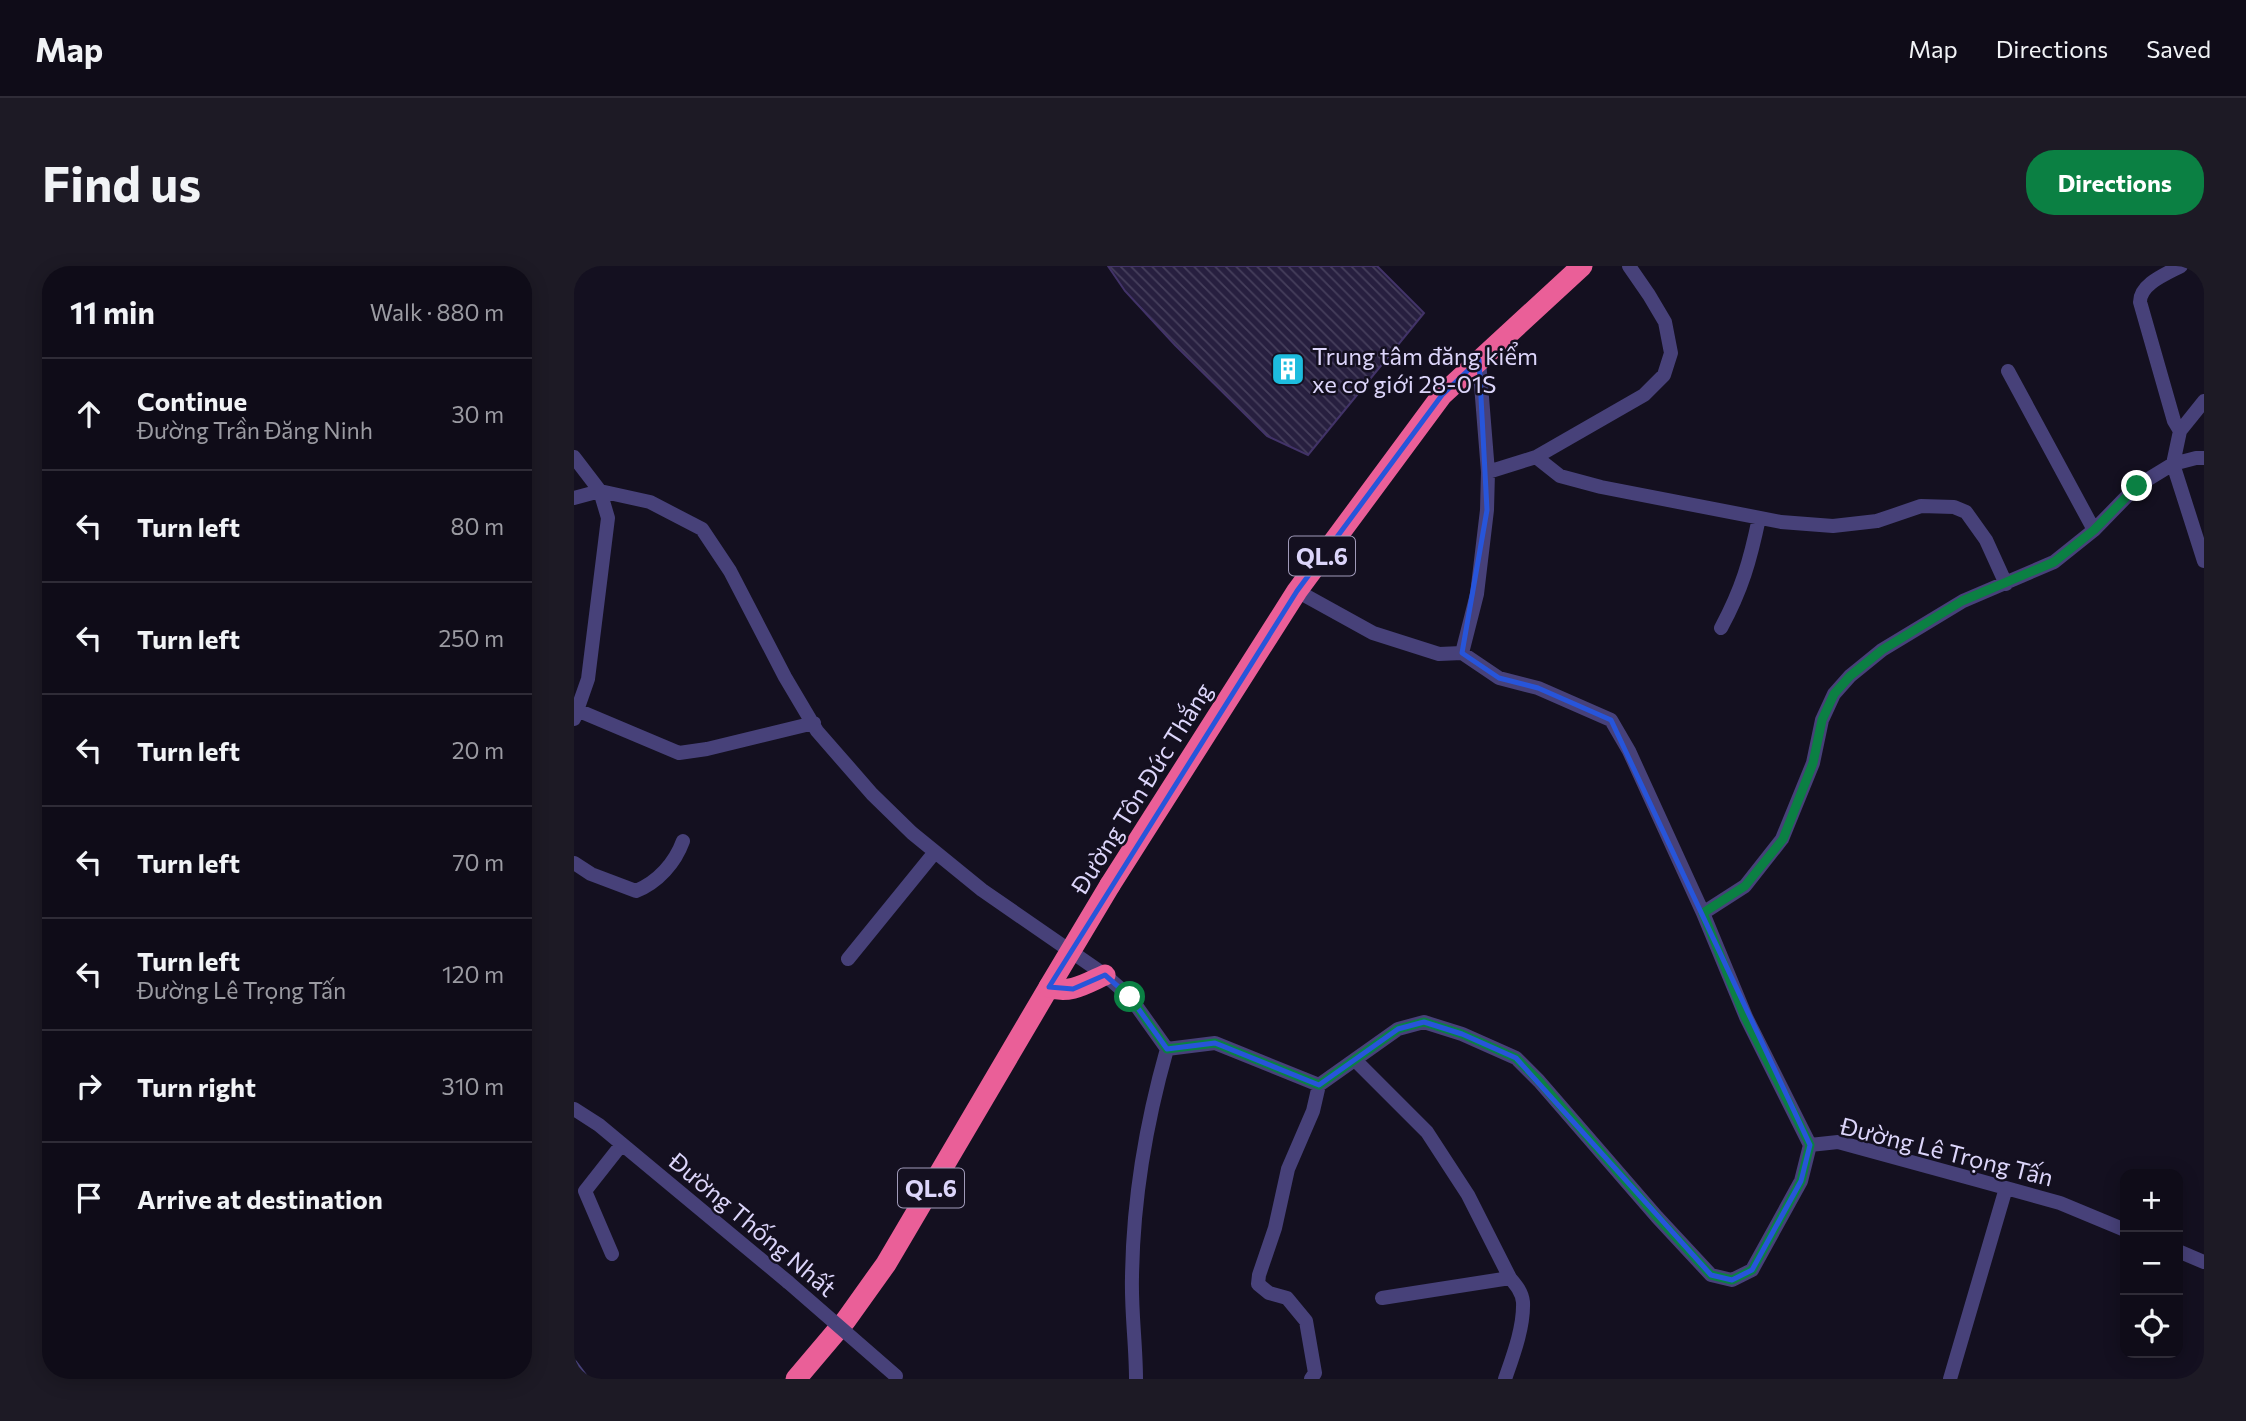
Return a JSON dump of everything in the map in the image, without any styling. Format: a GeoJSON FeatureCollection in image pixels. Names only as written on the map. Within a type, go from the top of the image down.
{"type":"FeatureCollection","features":[{"type":"Feature","properties":{"kind":"highway","name":"Đường Tôn Đức Thắng"},"geometry":{"type":"LineString","coordinates":[[796,1379],[846,1320],[886,1264],[1110,885],[1297,591],[1442,395],[1582,266]]}},
{"type":"Feature","properties":{"kind":"highway"},"geometry":{"type":"LineString","coordinates":[[1049,987],[1059,991],[1073,989],[1105,975]]}},
{"type":"Feature","properties":{"kind":"street"},"geometry":{"type":"LineString","coordinates":[[1489,472],[1536,457],[1644,395],[1664,375],[1671,353],[1665,322],[1629,266]]}},
{"type":"Feature","properties":{"kind":"street"},"geometry":{"type":"LineString","coordinates":[[2180,431],[2174,421],[2164,388],[2140,295],[2144,289],[2181,266]]}},
{"type":"Feature","properties":{"kind":"street"},"geometry":{"type":"LineString","coordinates":[[1462,653],[1477,594],[1487,510],[1489,472],[1479,360]]}},
{"type":"Feature","properties":{"kind":"street"},"geometry":{"type":"LineString","coordinates":[[2008,371],[2094,530]]}},
{"type":"Feature","properties":{"kind":"street"},"geometry":{"type":"LineString","coordinates":[[2204,401],[2180,431],[2173,464],[2204,561]]}},
{"type":"Feature","properties":{"kind":"street"},"geometry":{"type":"LineString","coordinates":[[574,457],[600,491],[608,518],[588,678],[575,715],[679,753],[707,749],[814,723]]}},
{"type":"Feature","properties":{"kind":"street"},"geometry":{"type":"LineString","coordinates":[[1536,457],[1560,476],[1601,487],[1781,522],[1833,526],[1877,521],[1921,506],[1954,507],[1966,512],[1986,540],[2006,584]]}},
{"type":"Feature","properties":{"kind":"street"},"geometry":{"type":"LineString","coordinates":[[1703,913],[1745,886],[1783,839],[1813,763],[1822,720],[1834,694],[1850,676],[1882,650],[1962,601],[2054,562],[2094,530],[2137,486],[2173,464],[2204,458]]}},
{"type":"Feature","properties":{"kind":"street"},"geometry":{"type":"LineString","coordinates":[[574,498],[600,491],[650,502],[702,529],[730,571],[785,677],[817,731],[872,794],[912,833],[982,890],[1105,975],[1130,997],[1167,1049],[1142,1150],[1132,1278],[1136,1379]]}},
{"type":"Feature","properties":{"kind":"street"},"geometry":{"type":"LineString","coordinates":[[1721,628],[1736,600],[1749,566],[1759,518]]}},
{"type":"Feature","properties":{"kind":"street","name":"Đường Lê Trọng Tấn"},"geometry":{"type":"LineString","coordinates":[[1297,591],[1373,634],[1439,654],[1462,653],[1499,678],[1538,688],[1611,720],[1629,751],[1703,913],[1745,1017],[1810,1145],[1838,1142],[2060,1203],[2120,1228]]}},
{"type":"Feature","properties":{"kind":"street"},"geometry":{"type":"LineString","coordinates":[[574,863],[591,874],[636,891],[656,880],[675,858],[683,841]]}},
{"type":"Feature","properties":{"kind":"street"},"geometry":{"type":"LineString","coordinates":[[848,959],[935,852]]}},
{"type":"Feature","properties":{"kind":"street"},"geometry":{"type":"LineString","coordinates":[[1311,1379],[1315,1373],[1306,1321],[1287,1298],[1269,1293],[1258,1284],[1259,1275],[1275,1228],[1288,1169],[1312,1111],[1319,1085],[1398,1029],[1424,1022],[1462,1034],[1516,1058],[1711,1275],[1732,1280],[1752,1270],[1801,1181],[1810,1145]]}},
{"type":"Feature","properties":{"kind":"street"},"geometry":{"type":"LineString","coordinates":[[1167,1049],[1215,1043],[1319,1085]]}},
{"type":"Feature","properties":{"kind":"street"},"geometry":{"type":"LineString","coordinates":[[1355,1060],[1427,1132],[1468,1195],[1510,1278],[1518,1288],[1523,1301],[1519,1332],[1505,1379]]}},
{"type":"Feature","properties":{"kind":"street","name":"Đường Thống Nhất"},"geometry":{"type":"LineString","coordinates":[[574,1109],[599,1125],[788,1282],[897,1378]]}},
{"type":"Feature","properties":{"kind":"street"},"geometry":{"type":"LineString","coordinates":[[612,1254],[584,1191],[622,1144]]}},
{"type":"Feature","properties":{"kind":"street"},"geometry":{"type":"LineString","coordinates":[[1950,1379],[2006,1188]]}},
{"type":"Feature","properties":{"kind":"street"},"geometry":{"type":"LineString","coordinates":[[2183,1253],[2204,1262]]}},
{"type":"Feature","properties":{"kind":"street"},"geometry":{"type":"LineString","coordinates":[[1382,1298],[1510,1278]]}},
{"type":"Feature","properties":{"kind":"lane"},"geometry":{"type":"LineString","coordinates":[[574,1363],[586,1379]]}},
{"type":"Feature","properties":{"kind":"highlighted area"},"geometry":{"type":"Polygon","coordinates":[[[1479,360],[1487,510],[1462,653],[1499,678],[1538,688],[1611,720],[1810,1145],[1801,1181],[1752,1270],[1732,1280],[1711,1275],[1516,1058],[1462,1034],[1424,1022],[1398,1029],[1319,1085],[1215,1043],[1167,1049],[1130,997],[1105,975],[1073,989],[1049,987],[1297,591],[1442,395],[1479,360]]]}},
{"type":"Feature","properties":{"kind":"building","name":"Trung tâm đăng kiểm xe cơ giới 28-01S"},"geometry":{"type":"Polygon","coordinates":[[[1108,266],[1377,266],[1424,313],[1308,455],[1267,436],[1175,345],[1125,291],[1108,266]]]}},
{"type":"Feature","properties":{"kind":"place","name":"Trung tâm đăng kiểm xe cơ giới 28-01S"},"geometry":{"type":"Point","coordinates":[1288,369]}},
{"type":"Feature","properties":{"kind":"route"},"geometry":{"type":"LineString","coordinates":[[1130,997],[1167,1049],[1215,1043],[1319,1085],[1398,1029],[1424,1022],[1462,1034],[1516,1058],[1711,1275],[1732,1280],[1752,1270],[1801,1181],[1810,1145],[1745,1017],[1703,913],[1745,886],[1783,839],[1813,763],[1822,720],[1834,694],[1850,676],[1882,650],[1962,601],[2054,562],[2094,530],[2137,486]]}}]}
